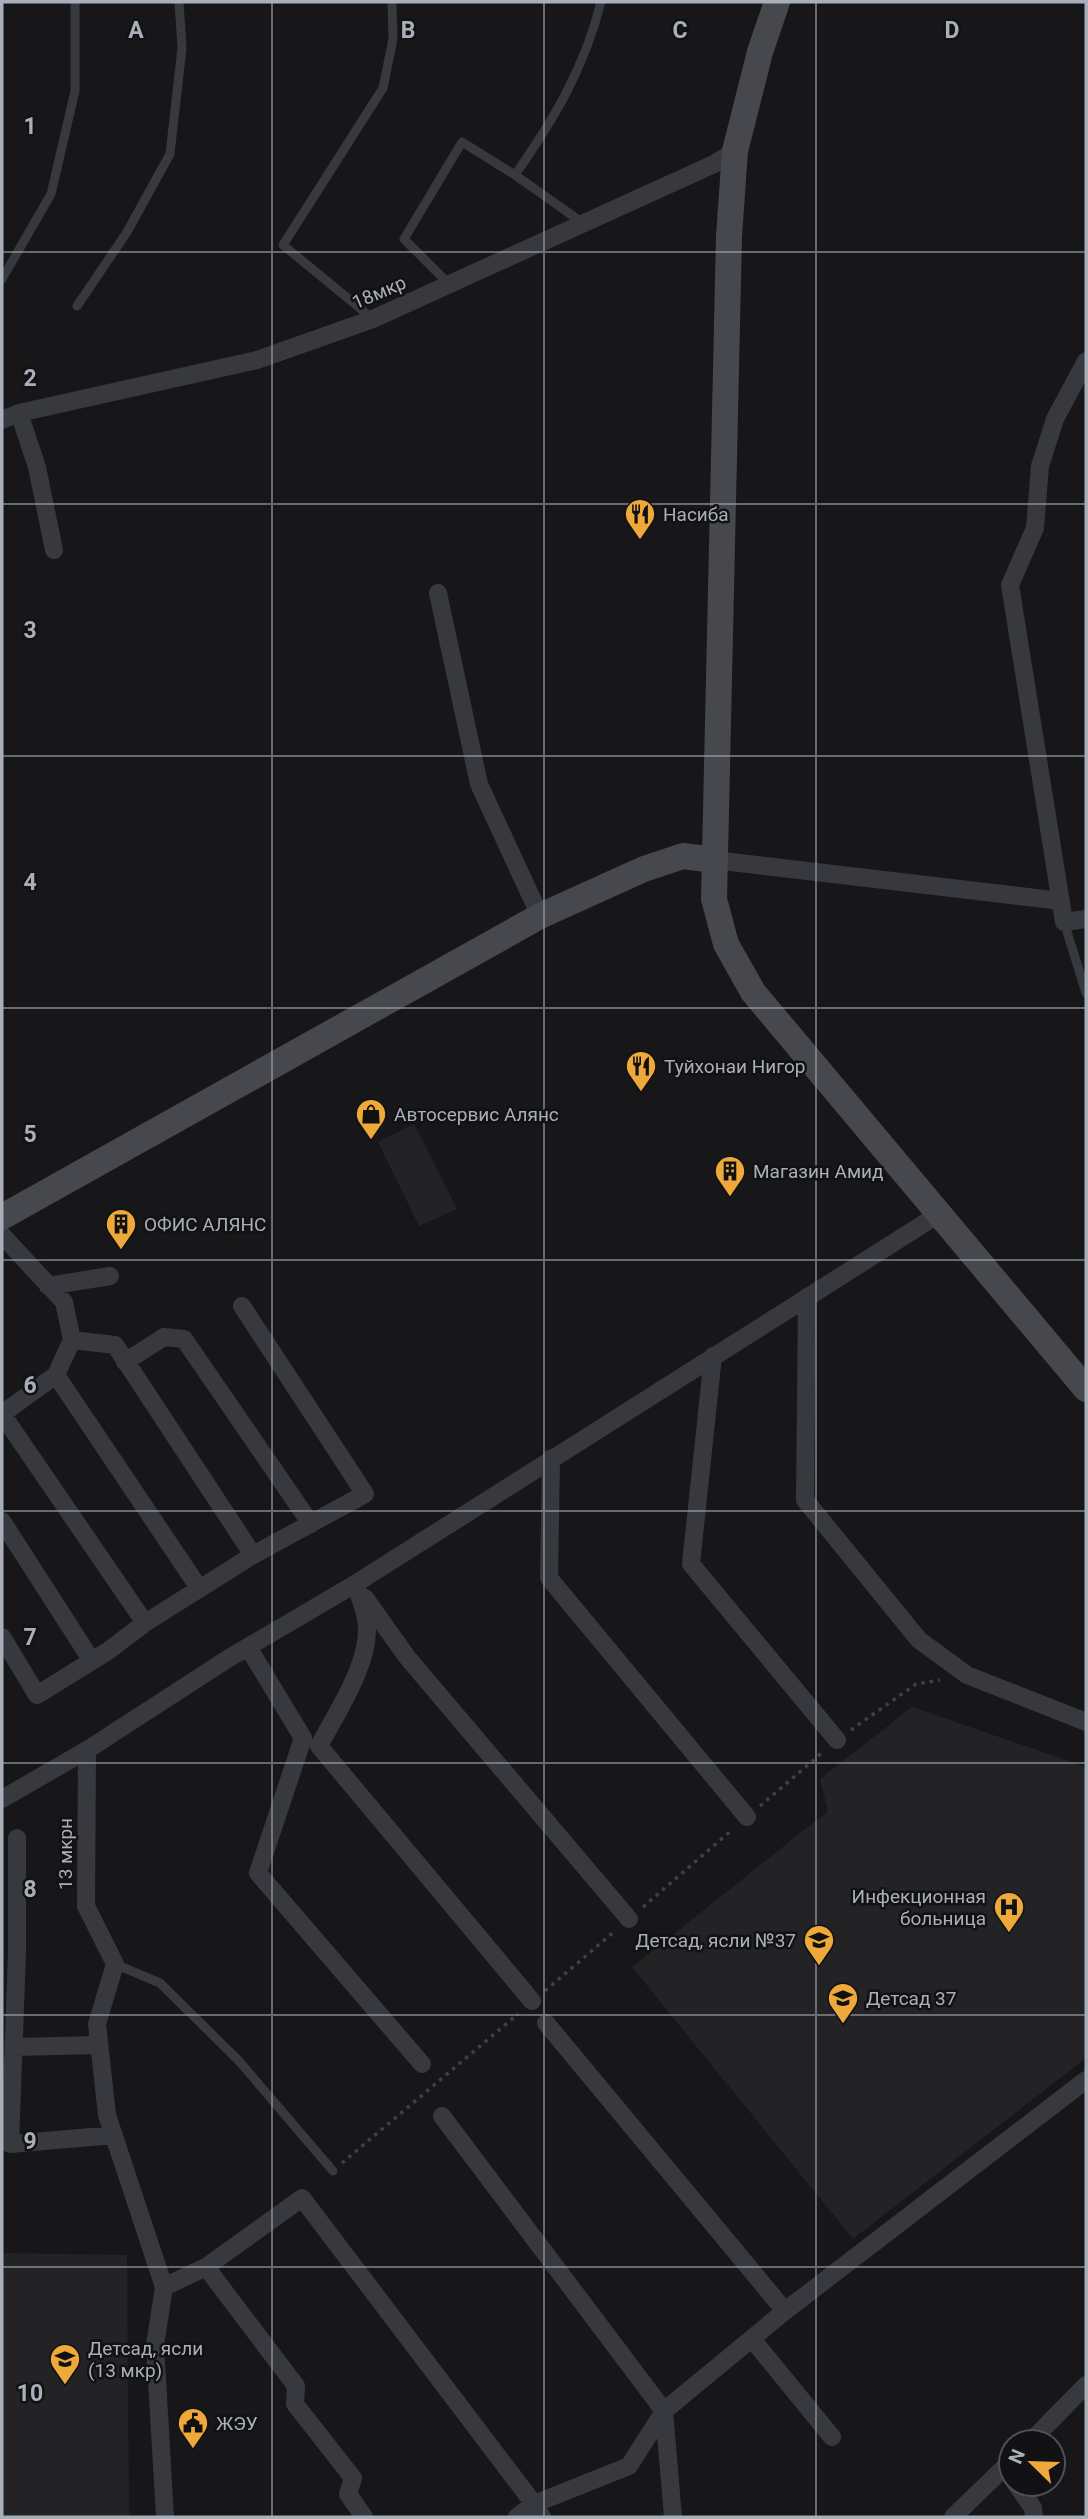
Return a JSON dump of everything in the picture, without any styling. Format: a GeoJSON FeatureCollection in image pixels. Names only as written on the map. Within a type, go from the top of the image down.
{"type":"FeatureCollection","features":[{"type":"Feature","properties":{"kind":"main road"},"geometry":{"type":"LineString","coordinates":[[777,2],[760,52],[735,151],[729,236],[714,899],[726,944],[753,992],[1086,1389]]}},
{"type":"Feature","properties":{"kind":"main road"},"geometry":{"type":"LineString","coordinates":[[2,1217],[540,916],[644,869],[683,856],[714,860]]}},
{"type":"Feature","properties":{"kind":"street","name":"18мкр"},"geometry":{"type":"LineString","coordinates":[[2,420],[19,413],[257,360],[373,319],[714,164],[735,151]]}},
{"type":"Feature","properties":{"kind":"street"},"geometry":{"type":"LineString","coordinates":[[1086,361],[1055,419],[1040,466],[1035,528],[1010,584],[1064,922],[1086,919]]}},
{"type":"Feature","properties":{"kind":"street"},"geometry":{"type":"LineString","coordinates":[[19,413],[37,467],[54,550]]}},
{"type":"Feature","properties":{"kind":"street"},"geometry":{"type":"LineString","coordinates":[[438,593],[479,784],[540,916]]}},
{"type":"Feature","properties":{"kind":"street"},"geometry":{"type":"LineString","coordinates":[[714,860],[1060,901]]}},
{"type":"Feature","properties":{"kind":"street"},"geometry":{"type":"LineString","coordinates":[[2,1799],[87,1750],[248,1647],[355,1584],[939,1214]]}},
{"type":"Feature","properties":{"kind":"street"},"geometry":{"type":"LineString","coordinates":[[2,1235],[64,1302],[72,1339],[56,1375],[2,1414],[145,1623]]}},
{"type":"Feature","properties":{"kind":"street"},"geometry":{"type":"LineString","coordinates":[[48,1286],[110,1276]]}},
{"type":"Feature","properties":{"kind":"street"},"geometry":{"type":"LineString","coordinates":[[807,1297],[805,1500],[919,1640],[967,1675],[1086,1722]]}},
{"type":"Feature","properties":{"kind":"street"},"geometry":{"type":"LineString","coordinates":[[2,1637],[37,1695],[199,1588],[253,1555],[365,1494],[242,1306]]}},
{"type":"Feature","properties":{"kind":"street"},"geometry":{"type":"LineString","coordinates":[[125,1362],[164,1337],[184,1339],[311,1524]]}},
{"type":"Feature","properties":{"kind":"street"},"geometry":{"type":"LineString","coordinates":[[72,1339],[115,1345],[253,1555]]}},
{"type":"Feature","properties":{"kind":"street"},"geometry":{"type":"LineString","coordinates":[[713,1356],[691,1564],[837,1740]]}},
{"type":"Feature","properties":{"kind":"street"},"geometry":{"type":"LineString","coordinates":[[56,1375],[199,1588]]}},
{"type":"Feature","properties":{"kind":"street"},"geometry":{"type":"LineString","coordinates":[[551,1458],[549,1578],[747,1817]]}},
{"type":"Feature","properties":{"kind":"street"},"geometry":{"type":"LineString","coordinates":[[2,1521],[92,1661]]}},
{"type":"Feature","properties":{"kind":"street"},"geometry":{"type":"LineString","coordinates":[[355,1584],[407,1657],[629,1919]]}},
{"type":"Feature","properties":{"kind":"street"},"geometry":{"type":"LineString","coordinates":[[355,1584],[363,1605],[367,1640],[354,1678],[318,1746],[532,2001]]}},
{"type":"Feature","properties":{"kind":"street"},"geometry":{"type":"LineString","coordinates":[[248,1647],[303,1738],[258,1873],[422,2064]]}},
{"type":"Feature","properties":{"kind":"street","name":"13 мкрн"},"geometry":{"type":"LineString","coordinates":[[87,1750],[86,1906],[115,1964]]}},
{"type":"Feature","properties":{"kind":"street"},"geometry":{"type":"LineString","coordinates":[[18,1838],[14,2047],[6,2142],[114,2135]]}},
{"type":"Feature","properties":{"kind":"street"},"geometry":{"type":"LineString","coordinates":[[115,1964],[97,2024],[107,2115],[164,2287],[155,2345],[165,2517]]}},
{"type":"Feature","properties":{"kind":"street"},"geometry":{"type":"LineString","coordinates":[[546,2024],[785,2311]]}},
{"type":"Feature","properties":{"kind":"street"},"geometry":{"type":"LineString","coordinates":[[14,2047],[99,2045]]}},
{"type":"Feature","properties":{"kind":"street"},"geometry":{"type":"LineString","coordinates":[[517,2517],[538,2510],[629,2466],[664,2411],[785,2311],[1086,2080]]}},
{"type":"Feature","properties":{"kind":"street"},"geometry":{"type":"LineString","coordinates":[[442,2116],[664,2411],[673,2517]]}},
{"type":"Feature","properties":{"kind":"street"},"geometry":{"type":"LineString","coordinates":[[164,2287],[206,2267],[302,2198],[538,2510]]}},
{"type":"Feature","properties":{"kind":"street"},"geometry":{"type":"LineString","coordinates":[[206,2267],[296,2386],[295,2404],[353,2478],[348,2494],[364,2517]]}},
{"type":"Feature","properties":{"kind":"street"},"geometry":{"type":"LineString","coordinates":[[752,2339],[832,2437]]}},
{"type":"Feature","properties":{"kind":"street"},"geometry":{"type":"LineString","coordinates":[[1044,2428],[1086,2385]]}},
{"type":"Feature","properties":{"kind":"street"},"geometry":{"type":"LineString","coordinates":[[953,2517],[997,2479]]}},
{"type":"Feature","properties":{"kind":"street"},"geometry":{"type":"LineString","coordinates":[[1026,2498],[1033,2508],[1034,2517]]}},
{"type":"Feature","properties":{"kind":"lane"},"geometry":{"type":"LineString","coordinates":[[2,279],[51,194],[75,91],[75,2]]}},
{"type":"Feature","properties":{"kind":"lane"},"geometry":{"type":"LineString","coordinates":[[78,306],[127,232],[170,154],[182,48],[180,2]]}},
{"type":"Feature","properties":{"kind":"lane"},"geometry":{"type":"LineString","coordinates":[[373,319],[284,245],[383,88],[393,39],[392,2]]}},
{"type":"Feature","properties":{"kind":"lane"},"geometry":{"type":"LineString","coordinates":[[515,175],[545,132],[573,81],[591,39],[601,2]]}},
{"type":"Feature","properties":{"kind":"lane"},"geometry":{"type":"LineString","coordinates":[[450,285],[404,239],[462,142],[515,175],[584,224]]}},
{"type":"Feature","properties":{"kind":"lane"},"geometry":{"type":"LineString","coordinates":[[1064,922],[1086,993]]}},
{"type":"Feature","properties":{"kind":"lane"},"geometry":{"type":"LineString","coordinates":[[115,1964],[160,1983],[239,2061],[333,2171]]}},
{"type":"Feature","properties":{"kind":"shaded area","name":"Автосервис Алянс"},"geometry":{"type":"Polygon","coordinates":[[[414,1124],[457,1209],[419,1226],[378,1142],[414,1124]]]}},
{"type":"Feature","properties":{"kind":"shaded area","name":"Детсад 37"},"geometry":{"type":"Polygon","coordinates":[[[912,1707],[1086,1767],[1086,2058],[853,2239],[632,1967],[828,1811],[820,1779],[912,1707]]]}},
{"type":"Feature","properties":{"kind":"shaded area","name":"Детсад, ясли (13 мкр)"},"geometry":{"type":"Polygon","coordinates":[[[2,2253],[127,2255],[129,2517],[2,2517],[2,2253]]]}},
{"type":"Feature","properties":{"kind":"place","name":"Насиба"},"geometry":{"type":"Point","coordinates":[640,541]}},
{"type":"Feature","properties":{"kind":"place","name":"Туйхонаи Нигор"},"geometry":{"type":"Point","coordinates":[641,1093]}},
{"type":"Feature","properties":{"kind":"place","name":"Автосервис Алянс"},"geometry":{"type":"Point","coordinates":[371,1141]}},
{"type":"Feature","properties":{"kind":"place","name":"Магазин Амид"},"geometry":{"type":"Point","coordinates":[730,1198]}},
{"type":"Feature","properties":{"kind":"place","name":"ОФИС АЛЯНС"},"geometry":{"type":"Point","coordinates":[121,1251]}},
{"type":"Feature","properties":{"kind":"place","name":"Инфекционная больница"},"geometry":{"type":"Point","coordinates":[1009,1934]}},
{"type":"Feature","properties":{"kind":"place","name":"Детсад, ясли №37"},"geometry":{"type":"Point","coordinates":[819,1967]}},
{"type":"Feature","properties":{"kind":"place","name":"Детсад 37"},"geometry":{"type":"Point","coordinates":[843,2025]}},
{"type":"Feature","properties":{"kind":"place","name":"Детсад, ясли (13 мкр)"},"geometry":{"type":"Point","coordinates":[65,2386]}},
{"type":"Feature","properties":{"kind":"place","name":"ЖЭУ"},"geometry":{"type":"Point","coordinates":[193,2450]}}]}
